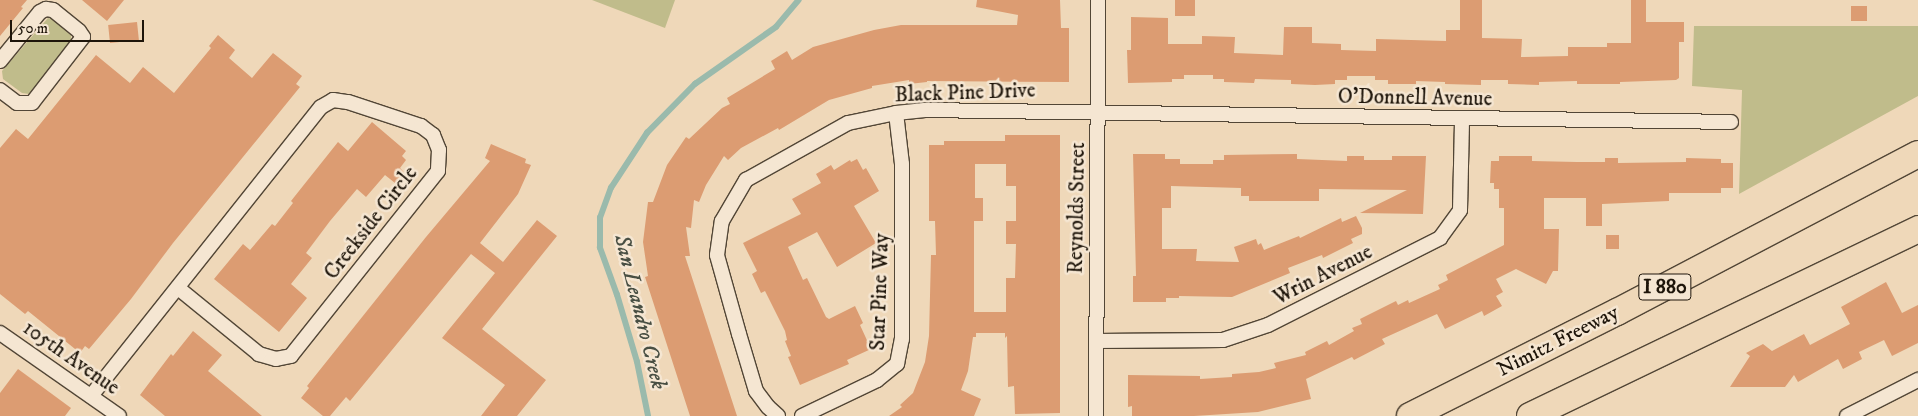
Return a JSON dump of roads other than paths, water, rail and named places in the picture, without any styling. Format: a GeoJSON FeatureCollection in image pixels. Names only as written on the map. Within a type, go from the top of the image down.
{"type":"FeatureCollection","features":[{"type":"Feature","properties":{"kind":"highway","name":"Nimitz Freeway"},"geometry":{"type":"LineString","coordinates":[[1410,416],[1617,312],[1918,154]]}},
{"type":"Feature","properties":{"kind":"highway","name":"I 880"},"geometry":{"type":"LineString","coordinates":[[1530,416],[1918,229]]}},
{"type":"Feature","properties":{"kind":"street","name":"Reynolds Street"},"geometry":{"type":"LineString","coordinates":[[1096,416],[1098,0]]}},
{"type":"Feature","properties":{"kind":"street"},"geometry":{"type":"LineString","coordinates":[[0,61],[40,12],[46,9],[53,10],[79,31],[82,37],[32,103],[17,103],[2,95]]}},
{"type":"Feature","properties":{"kind":"street","name":"Creekside Circle"},"geometry":{"type":"LineString","coordinates":[[91,396],[321,107],[333,100],[348,102],[420,126],[433,135],[439,150],[438,171],[291,356],[276,359],[259,354],[178,288]]}},
{"type":"Feature","properties":{"kind":"street","name":"Black Pine Drive"},"geometry":{"type":"LineString","coordinates":[[778,416],[768,407],[756,391],[717,255],[722,221],[746,180],[848,123],[896,113],[924,110],[1074,110],[1098,114]]}},
{"type":"Feature","properties":{"kind":"street","name":"Star Pine Way"},"geometry":{"type":"LineString","coordinates":[[802,416],[877,380],[897,364],[902,339],[902,164],[896,113]]}},
{"type":"Feature","properties":{"kind":"street","name":"O'Donnell Avenue"},"geometry":{"type":"LineString","coordinates":[[1098,114],[1731,122]]}},
{"type":"Feature","properties":{"kind":"street","name":"Wrin Avenue"},"geometry":{"type":"LineString","coordinates":[[1096,341],[1223,340],[1268,325],[1440,238],[1460,210],[1462,118]]}},
{"type":"Feature","properties":{"kind":"street","name":"105th Avenue"},"geometry":{"type":"LineString","coordinates":[[0,333],[119,416]]}},
{"type":"Feature","properties":{"kind":"street"},"geometry":{"type":"LineString","coordinates":[[1847,416],[1918,380]]}},
{"type":"Feature","properties":{"kind":"waterway","name":"San Leandro Creek"},"geometry":{"type":"LineString","coordinates":[[648,416],[637,362],[617,295],[600,248],[600,218],[611,188],[647,133],[695,84],[776,27],[799,0]]}}]}
